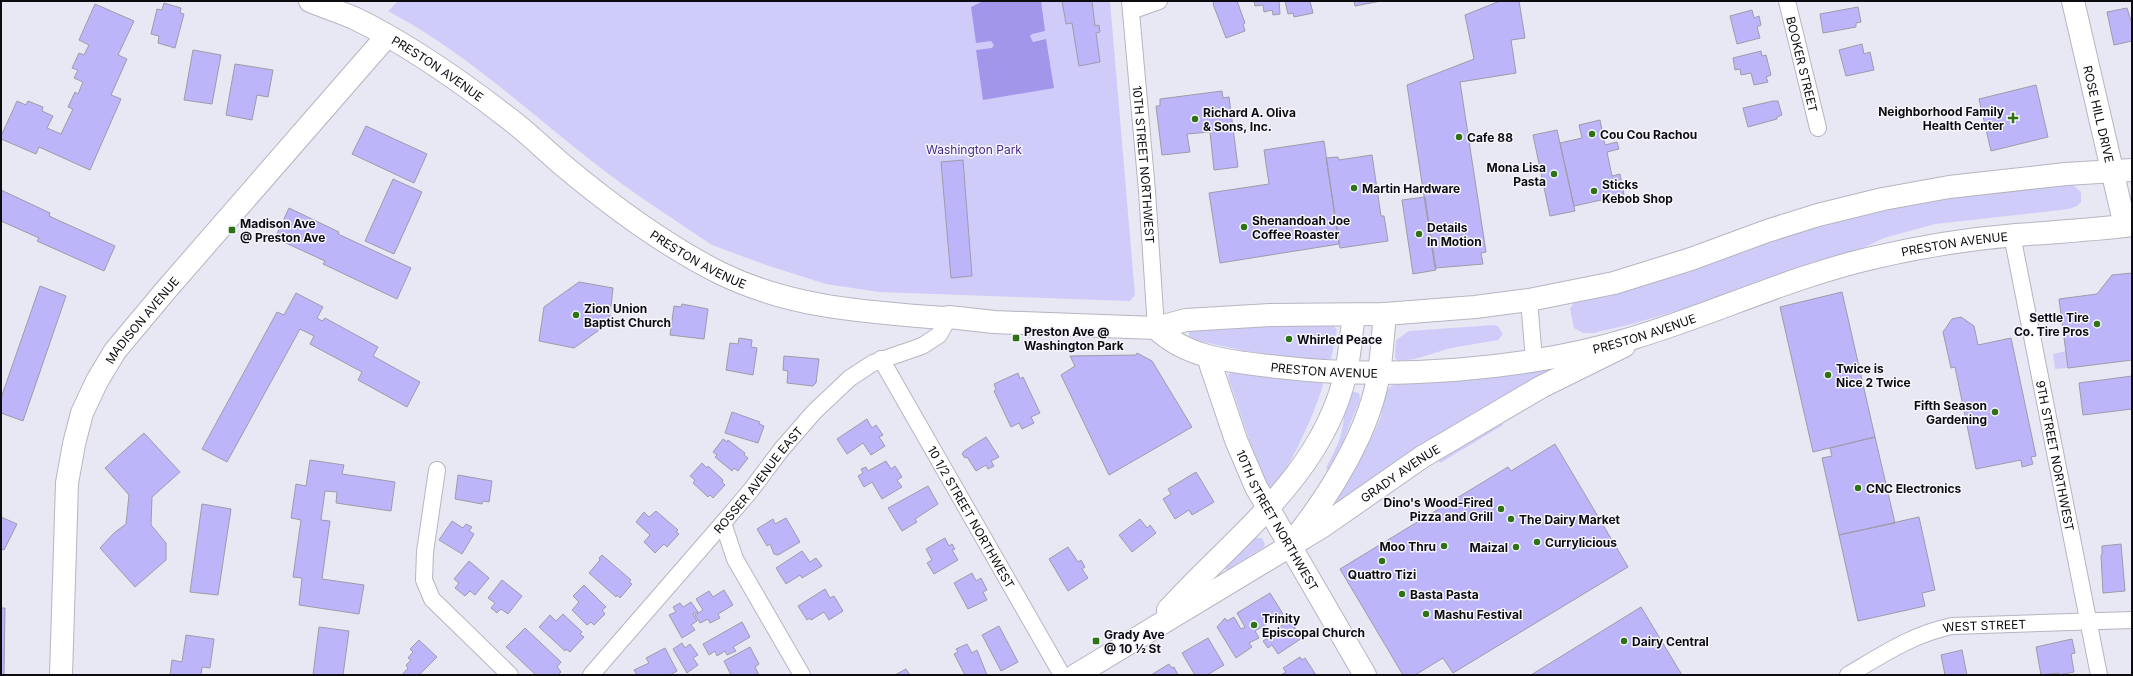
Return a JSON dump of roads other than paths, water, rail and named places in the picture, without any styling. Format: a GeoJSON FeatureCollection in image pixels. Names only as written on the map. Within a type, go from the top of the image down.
{"type":"FeatureCollection","features":[{"type":"Feature","properties":{"kind":"main road","name":"PRESTON AVENUE"},"geometry":{"type":"LineString","coordinates":[[310,1],[354,18],[387,36],[465,85],[508,118],[566,168],[628,216],[682,253],[722,274],[763,291],[814,305],[850,311],[943,318],[949,317],[994,322],[1156,328],[1186,320],[1270,315],[1385,314],[1475,307],[1529,300],[1614,283],[1691,259],[1767,231],[1818,215],[1883,199],[1949,187],[2066,174],[2122,171]]}},
{"type":"Feature","properties":{"kind":"main road","name":"ROSE HILL DRIVE"},"geometry":{"type":"LineString","coordinates":[[2073,1],[2122,171],[2128,226]]}},
{"type":"Feature","properties":{"kind":"main road","name":"MADISON AVENUE"},"geometry":{"type":"LineString","coordinates":[[61,675],[67,483],[74,444],[82,413],[97,381],[115,351],[166,290],[387,36]]}},
{"type":"Feature","properties":{"kind":"main road","name":"PRESTON AVENUE"},"geometry":{"type":"LineString","coordinates":[[1156,328],[1166,338],[1180,346],[1208,356],[1247,364],[1301,370],[1379,373],[1427,372],[1534,360],[1573,353],[1631,339],[1823,271],[1871,258],[1936,245],[2012,235],[2128,226]]}},
{"type":"Feature","properties":{"kind":"main road"},"geometry":{"type":"LineString","coordinates":[[1289,545],[1326,496],[1350,453],[1372,399],[1379,373],[1385,314]]}},
{"type":"Feature","properties":{"kind":"main road","name":"GRADY AVENUE"},"geometry":{"type":"LineString","coordinates":[[1153,627],[1194,582],[1268,510],[1307,462],[1318,443],[1335,406],[1346,372],[1354,315]]}},
{"type":"Feature","properties":{"kind":"main road","name":"GRADY AVENUE"},"geometry":{"type":"LineString","coordinates":[[1076,675],[1153,627],[1323,526],[1422,457],[1534,391],[1654,331]]}},
{"type":"Feature","properties":{"kind":"main road","name":"10TH STREET NORTHWEST"},"geometry":{"type":"LineString","coordinates":[[1208,356],[1236,440],[1256,487],[1365,675]]}},
{"type":"Feature","properties":{"kind":"street"},"geometry":{"type":"LineString","coordinates":[[1130,6],[1159,1]]}},
{"type":"Feature","properties":{"kind":"street","name":"BOOKER STREET"},"geometry":{"type":"LineString","coordinates":[[1787,1],[1818,128]]}},
{"type":"Feature","properties":{"kind":"street","name":"10TH STREET NORTHWEST"},"geometry":{"type":"LineString","coordinates":[[1130,6],[1147,191],[1156,328]]}},
{"type":"Feature","properties":{"kind":"street","name":"9TH STREET NORTHWEST"},"geometry":{"type":"LineString","coordinates":[[2012,235],[2099,675]]}},
{"type":"Feature","properties":{"kind":"street"},"geometry":{"type":"LineString","coordinates":[[1529,300],[1534,360]]}},
{"type":"Feature","properties":{"kind":"street","name":"ROSSER AVENUE EAST"},"geometry":{"type":"LineString","coordinates":[[591,675],[751,490],[781,450],[814,412],[850,378],[881,359],[922,346],[939,336],[949,317]]}},
{"type":"Feature","properties":{"kind":"street","name":"10 1/2 STREET NORTHWEST"},"geometry":{"type":"LineString","coordinates":[[881,359],[1062,675]]}},
{"type":"Feature","properties":{"kind":"street"},"geometry":{"type":"LineString","coordinates":[[437,470],[425,552],[425,586],[432,599],[510,675]]}},
{"type":"Feature","properties":{"kind":"street"},"geometry":{"type":"LineString","coordinates":[[723,523],[735,559],[802,675]]}},
{"type":"Feature","properties":{"kind":"street","name":"WEST STREET"},"geometry":{"type":"LineString","coordinates":[[1848,675],[1908,640],[1932,630],[1952,626],[2132,620]]}},
{"type":"Feature","properties":{"kind":"place","name":"Neighborhood Family Health Center"},"geometry":{"type":"Point","coordinates":[2013,118]}},
{"type":"Feature","properties":{"kind":"place","name":"Richard A. Oliva & Sons, Inc."},"geometry":{"type":"Point","coordinates":[1195,119]}},
{"type":"Feature","properties":{"kind":"place","name":"Cou Cou Rachou"},"geometry":{"type":"Point","coordinates":[1592,134]}},
{"type":"Feature","properties":{"kind":"place","name":"Cafe 88"},"geometry":{"type":"Point","coordinates":[1459,137]}},
{"type":"Feature","properties":{"kind":"place","name":"Mona Lisa Pasta"},"geometry":{"type":"Point","coordinates":[1554,174]}},
{"type":"Feature","properties":{"kind":"place","name":"Martin Hardware"},"geometry":{"type":"Point","coordinates":[1354,188]}},
{"type":"Feature","properties":{"kind":"place","name":"Sticks Kebob Shop"},"geometry":{"type":"Point","coordinates":[1594,191]}},
{"type":"Feature","properties":{"kind":"place","name":"Shenandoah Joe Coffee Roaster"},"geometry":{"type":"Point","coordinates":[1244,227]}},
{"type":"Feature","properties":{"kind":"place","name":"Madison Ave @ Preston Ave"},"geometry":{"type":"Point","coordinates":[232,230]}},
{"type":"Feature","properties":{"kind":"place","name":"Details In Motion"},"geometry":{"type":"Point","coordinates":[1419,234]}},
{"type":"Feature","properties":{"kind":"place","name":"Zion Union Baptist Church"},"geometry":{"type":"Point","coordinates":[576,315]}},
{"type":"Feature","properties":{"kind":"place","name":"Settle Tire Co. Tire Pros"},"geometry":{"type":"Point","coordinates":[2097,324]}},
{"type":"Feature","properties":{"kind":"place","name":"Preston Ave @ Washington Park"},"geometry":{"type":"Point","coordinates":[1016,338]}},
{"type":"Feature","properties":{"kind":"place","name":"Whirled Peace"},"geometry":{"type":"Point","coordinates":[1289,339]}},
{"type":"Feature","properties":{"kind":"place","name":"Twice is Nice 2 Twice"},"geometry":{"type":"Point","coordinates":[1828,375]}},
{"type":"Feature","properties":{"kind":"place","name":"Fifth Season Gardening"},"geometry":{"type":"Point","coordinates":[1995,412]}},
{"type":"Feature","properties":{"kind":"place","name":"CNC Electronics"},"geometry":{"type":"Point","coordinates":[1858,488]}},
{"type":"Feature","properties":{"kind":"place","name":"Dino's Wood-Fired Pizza and Grill"},"geometry":{"type":"Point","coordinates":[1501,509]}},
{"type":"Feature","properties":{"kind":"place","name":"The Dairy Market"},"geometry":{"type":"Point","coordinates":[1511,519]}},
{"type":"Feature","properties":{"kind":"place","name":"Currylicious"},"geometry":{"type":"Point","coordinates":[1537,542]}},
{"type":"Feature","properties":{"kind":"place","name":"Moo Thru"},"geometry":{"type":"Point","coordinates":[1444,546]}},
{"type":"Feature","properties":{"kind":"place","name":"Maizal"},"geometry":{"type":"Point","coordinates":[1516,547]}},
{"type":"Feature","properties":{"kind":"place","name":"Quattro Tizi"},"geometry":{"type":"Point","coordinates":[1382,561]}},
{"type":"Feature","properties":{"kind":"place","name":"Basta Pasta"},"geometry":{"type":"Point","coordinates":[1402,594]}},
{"type":"Feature","properties":{"kind":"place","name":"Mashu Festival"},"geometry":{"type":"Point","coordinates":[1426,614]}},
{"type":"Feature","properties":{"kind":"place","name":"Trinity Episcopal Church"},"geometry":{"type":"Point","coordinates":[1254,625]}},
{"type":"Feature","properties":{"kind":"place","name":"Grady Ave @ 10 ½ St"},"geometry":{"type":"Point","coordinates":[1096,641]}},
{"type":"Feature","properties":{"kind":"place","name":"Dairy Central"},"geometry":{"type":"Point","coordinates":[1624,641]}},
{"type":"Feature","properties":{"kind":"park label","name":"Washington Park"},"geometry":{"type":"Point","coordinates":[974,149]}}]}
